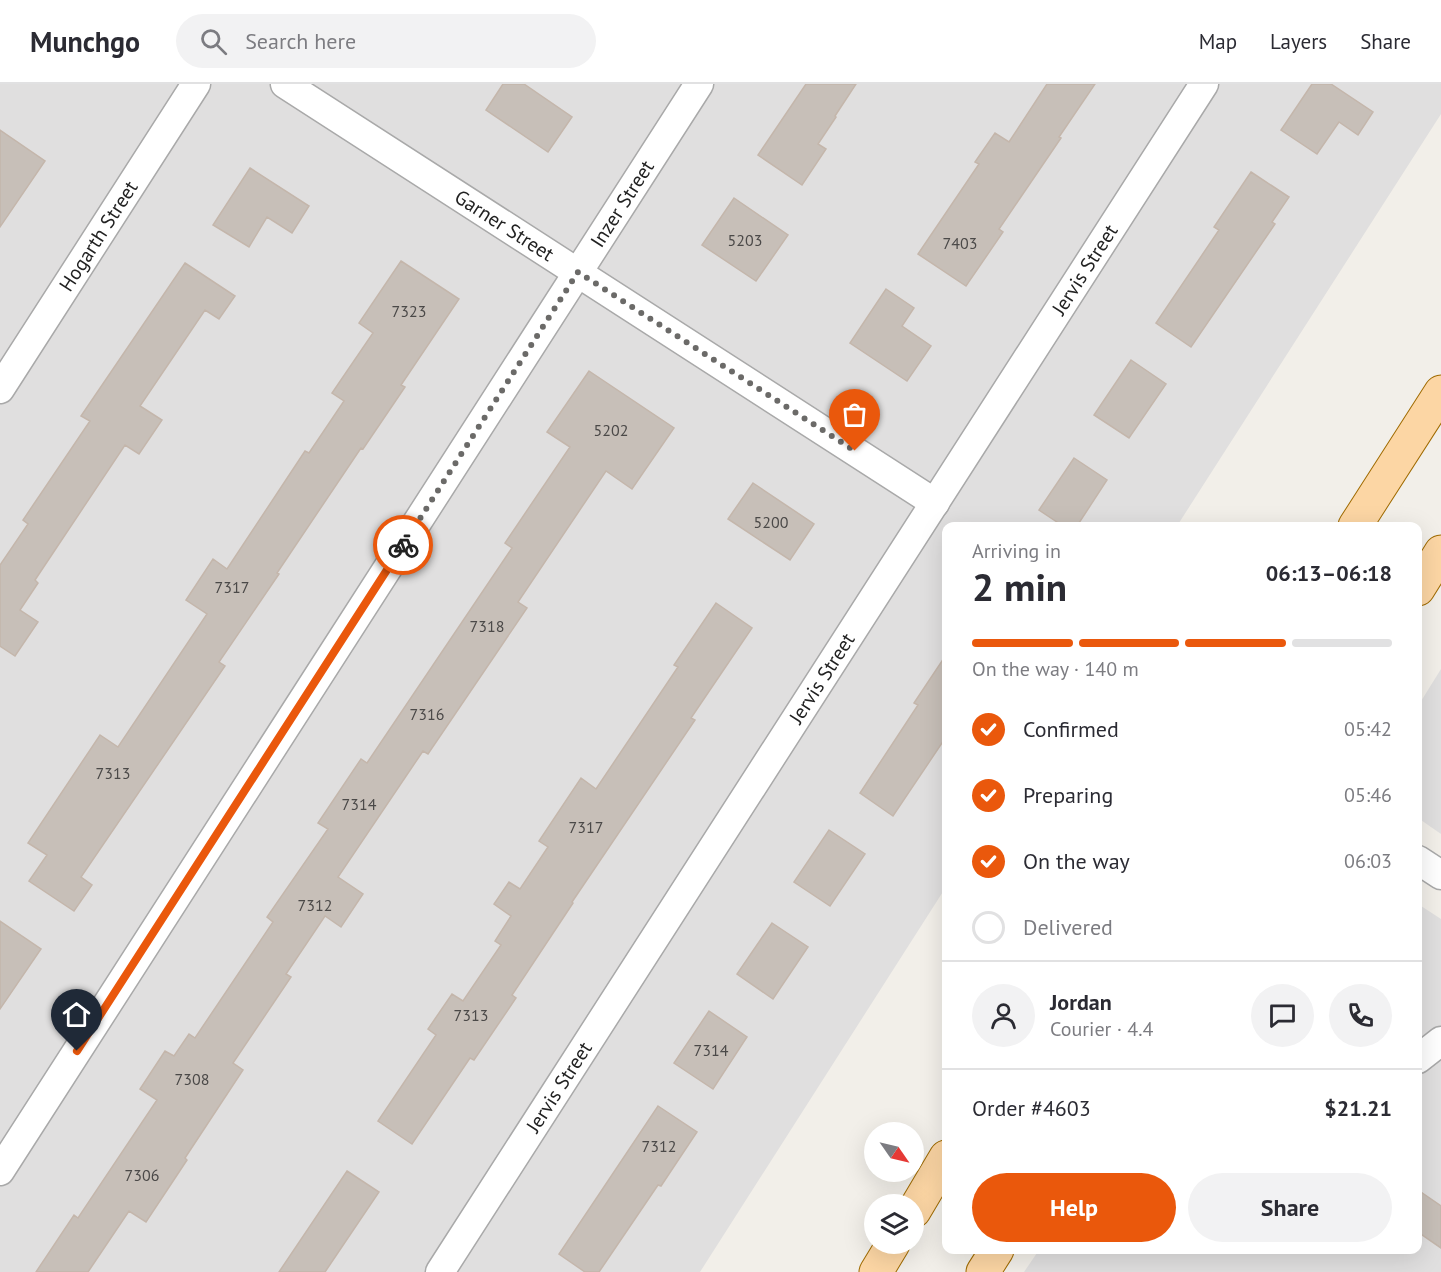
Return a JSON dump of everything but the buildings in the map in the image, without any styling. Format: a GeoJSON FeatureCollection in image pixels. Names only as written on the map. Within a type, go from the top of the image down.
{"type":"FeatureCollection","features":[{"type":"Feature","properties":{"kind":"main road"},"geometry":{"type":"LineString","coordinates":[[1358,522],[1441,392]]}},
{"type":"Feature","properties":{"kind":"main road"},"geometry":{"type":"LineString","coordinates":[[1422,583],[1441,552]]}},
{"type":"Feature","properties":{"kind":"main road"},"geometry":{"type":"LineString","coordinates":[[924,1194],[942,1164]]}},
{"type":"Feature","properties":{"kind":"main road"},"geometry":{"type":"LineString","coordinates":[[876,1272],[887,1254]]}},
{"type":"Feature","properties":{"kind":"main road"},"geometry":{"type":"LineString","coordinates":[[983,1272],[994,1254]]}},
{"type":"Feature","properties":{"kind":"street","name":"Hogarth Street"},"geometry":{"type":"LineString","coordinates":[[0,389],[196,84]]}},
{"type":"Feature","properties":{"kind":"street","name":"Garner Street"},"geometry":{"type":"LineString","coordinates":[[285,84],[934,502]]}},
{"type":"Feature","properties":{"kind":"street","name":"Inzer Street"},"geometry":{"type":"LineString","coordinates":[[0,1171],[699,84]]}},
{"type":"Feature","properties":{"kind":"street","name":"Jervis Street"},"geometry":{"type":"LineString","coordinates":[[440,1272],[1204,84]]}},
{"type":"Feature","properties":{"kind":"street"},"geometry":{"type":"LineString","coordinates":[[1422,863],[1441,875]]}},
{"type":"Feature","properties":{"kind":"street"},"geometry":{"type":"LineString","coordinates":[[1422,1056],[1441,1041]]}},
{"type":"Feature","properties":{"kind":"shaded area"},"geometry":{"type":"Polygon","coordinates":[[[0,84],[1441,84],[1441,114],[1180,522],[942,522],[942,893],[700,1272],[0,1272],[0,84]]]}},
{"type":"Feature","properties":{"kind":"shaded area"},"geometry":{"type":"Polygon","coordinates":[[[1441,669],[1441,834],[1422,821],[1422,700],[1441,669]]]}},
{"type":"Feature","properties":{"kind":"shaded area"},"geometry":{"type":"Polygon","coordinates":[[[1422,907],[1441,919],[1441,1272],[1024,1272],[1036,1254],[1422,1254],[1422,907]]]}},
{"type":"Feature","properties":{"kind":"way so far"},"geometry":{"type":"LineString","coordinates":[[403,545],[578,272],[855,451]]}},
{"type":"Feature","properties":{"kind":"route"},"geometry":{"type":"LineString","coordinates":[[77,1051],[403,545]]}}]}
